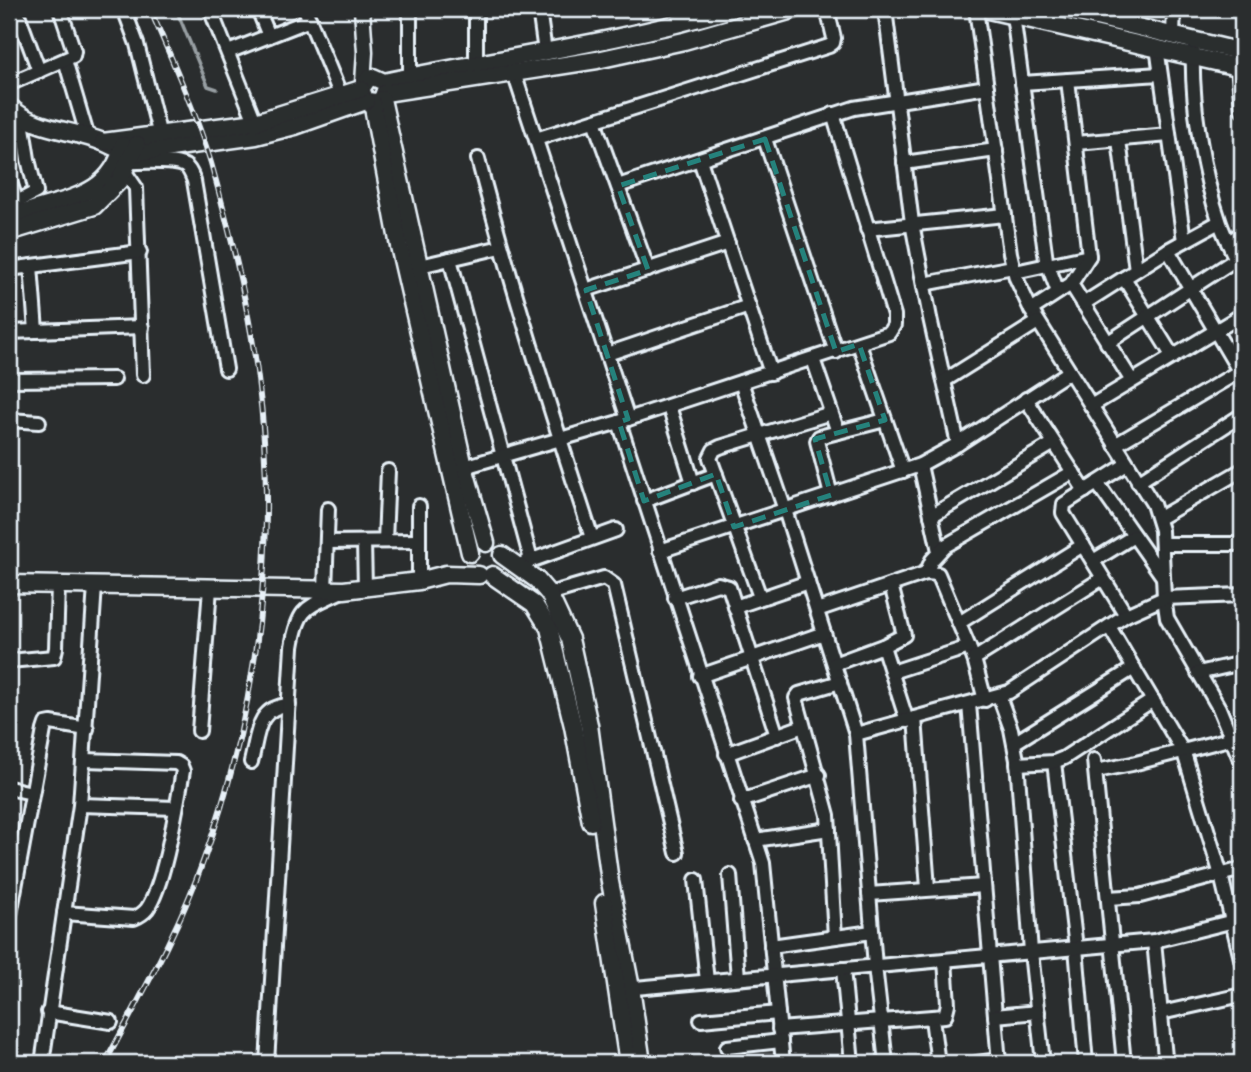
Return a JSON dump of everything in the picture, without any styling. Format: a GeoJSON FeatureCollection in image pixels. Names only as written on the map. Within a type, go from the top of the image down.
{"type":"FeatureCollection","features":[{"type":"Feature","properties":{"kind":"main road"},"geometry":{"type":"LineString","coordinates":[[15,110],[42,126],[95,140],[127,154],[258,129],[341,96],[512,66],[545,52],[731,9]]}},
{"type":"Feature","properties":{"kind":"main road"},"geometry":{"type":"LineString","coordinates":[[15,212],[89,193],[127,154],[160,136],[295,126],[410,77],[476,66],[597,60],[684,41],[796,9]]}},
{"type":"Feature","properties":{"kind":"main road"},"geometry":{"type":"LineString","coordinates":[[984,9],[1157,47],[1193,47]]}},
{"type":"Feature","properties":{"kind":"main road"},"geometry":{"type":"LineString","coordinates":[[1063,9],[1173,34],[1193,47],[1241,62]]}},
{"type":"Feature","properties":{"kind":"main road"},"geometry":{"type":"LineString","coordinates":[[374,91],[420,266],[464,467],[486,543]]}},
{"type":"Feature","properties":{"kind":"main road"},"geometry":{"type":"LineString","coordinates":[[374,91],[399,246],[471,569],[534,604],[550,628],[586,788],[624,989],[642,1063]]}},
{"type":"Feature","properties":{"kind":"main road"},"geometry":{"type":"LineString","coordinates":[[9,233],[94,206],[120,181],[127,154]]}},
{"type":"Feature","properties":{"kind":"main road"},"geometry":{"type":"LineString","coordinates":[[446,574],[469,556],[477,545],[486,543],[496,547],[502,555],[524,563],[549,594],[570,639],[589,725],[624,989],[628,1063]]}},
{"type":"Feature","properties":{"kind":"main road"},"geometry":{"type":"LineString","coordinates":[[9,584],[344,590],[446,574],[486,575],[501,566],[502,555]]}},
{"type":"Feature","properties":{"kind":"street"},"geometry":{"type":"LineString","coordinates":[[16,9],[38,72]]}},
{"type":"Feature","properties":{"kind":"street"},"geometry":{"type":"LineString","coordinates":[[9,85],[73,56],[74,51],[60,9]]}},
{"type":"Feature","properties":{"kind":"street"},"geometry":{"type":"LineString","coordinates":[[124,9],[137,44],[160,136]]}},
{"type":"Feature","properties":{"kind":"street"},"geometry":{"type":"LineString","coordinates":[[210,9],[258,129]]}},
{"type":"Feature","properties":{"kind":"street"},"geometry":{"type":"LineString","coordinates":[[258,9],[269,36]]}},
{"type":"Feature","properties":{"kind":"street"},"geometry":{"type":"LineString","coordinates":[[362,9],[365,52],[374,91]]}},
{"type":"Feature","properties":{"kind":"street"},"geometry":{"type":"LineString","coordinates":[[410,9],[410,77]]}},
{"type":"Feature","properties":{"kind":"street"},"geometry":{"type":"LineString","coordinates":[[476,9],[476,66]]}},
{"type":"Feature","properties":{"kind":"street"},"geometry":{"type":"LineString","coordinates":[[540,9],[545,52]]}},
{"type":"Feature","properties":{"kind":"street"},"geometry":{"type":"LineString","coordinates":[[536,139],[829,46],[834,43],[834,38],[827,9]]}},
{"type":"Feature","properties":{"kind":"street"},"geometry":{"type":"LineString","coordinates":[[885,9],[912,223],[958,444]]}},
{"type":"Feature","properties":{"kind":"street"},"geometry":{"type":"LineString","coordinates":[[976,9],[1014,270],[1038,323],[1159,518],[1167,618],[1219,708],[1242,764]]}},
{"type":"Feature","properties":{"kind":"street"},"geometry":{"type":"LineString","coordinates":[[1173,34],[1174,9]]}},
{"type":"Feature","properties":{"kind":"street"},"geometry":{"type":"LineString","coordinates":[[228,52],[269,36],[308,14],[341,96]]}},
{"type":"Feature","properties":{"kind":"street"},"geometry":{"type":"LineString","coordinates":[[1013,15],[1047,264],[1058,292]]}},
{"type":"Feature","properties":{"kind":"street"},"geometry":{"type":"LineString","coordinates":[[1157,47],[1184,241]]}},
{"type":"Feature","properties":{"kind":"street"},"geometry":{"type":"LineString","coordinates":[[1193,47],[1199,125],[1212,196],[1219,222],[1242,273]]}},
{"type":"Feature","properties":{"kind":"street"},"geometry":{"type":"LineString","coordinates":[[65,60],[95,140]]}},
{"type":"Feature","properties":{"kind":"street"},"geometry":{"type":"LineString","coordinates":[[1241,62],[1242,109]]}},
{"type":"Feature","properties":{"kind":"street"},"geometry":{"type":"LineString","coordinates":[[512,66],[607,354],[644,501],[763,863],[783,1063]]}},
{"type":"Feature","properties":{"kind":"street"},"geometry":{"type":"LineString","coordinates":[[1022,83],[1160,74]]}},
{"type":"Feature","properties":{"kind":"street"},"geometry":{"type":"LineString","coordinates":[[1031,310],[1071,284],[1089,256],[1068,80]]}},
{"type":"Feature","properties":{"kind":"street"},"geometry":{"type":"LineString","coordinates":[[618,186],[765,139],[833,114],[987,87]]}},
{"type":"Feature","properties":{"kind":"street"},"geometry":{"type":"LineString","coordinates":[[15,110],[36,192],[15,212]]}},
{"type":"Feature","properties":{"kind":"street"},"geometry":{"type":"LineString","coordinates":[[464,467],[669,406],[889,332],[894,325],[894,314],[833,114]]}},
{"type":"Feature","properties":{"kind":"street"},"geometry":{"type":"LineString","coordinates":[[594,121],[648,270]]}},
{"type":"Feature","properties":{"kind":"street"},"geometry":{"type":"LineString","coordinates":[[1076,143],[1169,135]]}},
{"type":"Feature","properties":{"kind":"street"},"geometry":{"type":"LineString","coordinates":[[765,139],[836,352]]}},
{"type":"Feature","properties":{"kind":"street"},"geometry":{"type":"LineString","coordinates":[[1119,140],[1136,270]]}},
{"type":"Feature","properties":{"kind":"street"},"geometry":{"type":"LineString","coordinates":[[904,163],[996,150]]}},
{"type":"Feature","properties":{"kind":"street"},"geometry":{"type":"LineString","coordinates":[[143,375],[136,188],[127,154],[184,165],[190,171],[194,181],[226,369]]}},
{"type":"Feature","properties":{"kind":"street"},"geometry":{"type":"LineString","coordinates":[[478,159],[501,247],[592,538]]}},
{"type":"Feature","properties":{"kind":"street"},"geometry":{"type":"LineString","coordinates":[[701,160],[771,373]]}},
{"type":"Feature","properties":{"kind":"street"},"geometry":{"type":"LineString","coordinates":[[9,179],[15,212]]}},
{"type":"Feature","properties":{"kind":"street"},"geometry":{"type":"LineString","coordinates":[[867,229],[1004,215]]}},
{"type":"Feature","properties":{"kind":"street"},"geometry":{"type":"LineString","coordinates":[[1083,304],[1168,250],[1219,222]]}},
{"type":"Feature","properties":{"kind":"street"},"geometry":{"type":"LineString","coordinates":[[1228,243],[1242,233]]}},
{"type":"Feature","properties":{"kind":"street"},"geometry":{"type":"LineString","coordinates":[[586,290],[728,243]]}},
{"type":"Feature","properties":{"kind":"street"},"geometry":{"type":"LineString","coordinates":[[420,266],[501,247]]}},
{"type":"Feature","properties":{"kind":"street"},"geometry":{"type":"LineString","coordinates":[[1115,446],[1241,373],[1168,250]]}},
{"type":"Feature","properties":{"kind":"street"},"geometry":{"type":"LineString","coordinates":[[9,269],[139,252]]}},
{"type":"Feature","properties":{"kind":"street"},"geometry":{"type":"LineString","coordinates":[[924,284],[1089,256]]}},
{"type":"Feature","properties":{"kind":"street"},"geometry":{"type":"LineString","coordinates":[[450,259],[502,454],[524,563],[616,530]]}},
{"type":"Feature","properties":{"kind":"street"},"geometry":{"type":"LineString","coordinates":[[1107,342],[1236,259]]}},
{"type":"Feature","properties":{"kind":"street"},"geometry":{"type":"LineString","coordinates":[[31,267],[36,331]]}},
{"type":"Feature","properties":{"kind":"street"},"geometry":{"type":"LineString","coordinates":[[1124,278],[1173,357]]}},
{"type":"Feature","properties":{"kind":"street"},"geometry":{"type":"LineString","coordinates":[[1071,284],[1132,381]]}},
{"type":"Feature","properties":{"kind":"street"},"geometry":{"type":"LineString","coordinates":[[607,354],[749,306]]}},
{"type":"Feature","properties":{"kind":"street"},"geometry":{"type":"LineString","coordinates":[[1090,406],[1242,315]]}},
{"type":"Feature","properties":{"kind":"street"},"geometry":{"type":"LineString","coordinates":[[944,381],[1038,323]]}},
{"type":"Feature","properties":{"kind":"street"},"geometry":{"type":"LineString","coordinates":[[9,332],[142,327]]}},
{"type":"Feature","properties":{"kind":"street"},"geometry":{"type":"LineString","coordinates":[[859,344],[903,471]]}},
{"type":"Feature","properties":{"kind":"street"},"geometry":{"type":"LineString","coordinates":[[813,359],[838,432]]}},
{"type":"Feature","properties":{"kind":"street"},"geometry":{"type":"LineString","coordinates":[[660,551],[920,465],[958,444],[1069,372]]}},
{"type":"Feature","properties":{"kind":"street"},"geometry":{"type":"LineString","coordinates":[[9,380],[114,379]]}},
{"type":"Feature","properties":{"kind":"street"},"geometry":{"type":"LineString","coordinates":[[741,382],[856,734],[875,966],[886,1063]]}},
{"type":"Feature","properties":{"kind":"street"},"geometry":{"type":"LineString","coordinates":[[1026,399],[1085,491]]}},
{"type":"Feature","properties":{"kind":"street"},"geometry":{"type":"LineString","coordinates":[[669,406],[693,483]]}},
{"type":"Feature","properties":{"kind":"street"},"geometry":{"type":"LineString","coordinates":[[760,597],[710,458],[714,450],[831,413]]}},
{"type":"Feature","properties":{"kind":"street"},"geometry":{"type":"LineString","coordinates":[[1138,482],[1242,415]]}},
{"type":"Feature","properties":{"kind":"street"},"geometry":{"type":"LineString","coordinates":[[831,495],[817,441],[819,437],[885,420]]}},
{"type":"Feature","properties":{"kind":"street"},"geometry":{"type":"LineString","coordinates":[[9,421],[39,422]]}},
{"type":"Feature","properties":{"kind":"street"},"geometry":{"type":"LineString","coordinates":[[931,516],[1054,443]]}},
{"type":"Feature","properties":{"kind":"street"},"geometry":{"type":"LineString","coordinates":[[1126,615],[1063,513],[1063,508],[1064,504],[1127,464]]}},
{"type":"Feature","properties":{"kind":"street"},"geometry":{"type":"LineString","coordinates":[[920,465],[939,551]]}},
{"type":"Feature","properties":{"kind":"street"},"geometry":{"type":"LineString","coordinates":[[1159,518],[1242,470]]}},
{"type":"Feature","properties":{"kind":"street"},"geometry":{"type":"LineString","coordinates":[[385,541],[388,471]]}},
{"type":"Feature","properties":{"kind":"street"},"geometry":{"type":"LineString","coordinates":[[926,572],[939,551],[1073,472]]}},
{"type":"Feature","properties":{"kind":"street"},"geometry":{"type":"LineString","coordinates":[[644,501],[716,474]]}},
{"type":"Feature","properties":{"kind":"street"},"geometry":{"type":"LineString","coordinates":[[1097,483],[1164,578]]}},
{"type":"Feature","properties":{"kind":"street"},"geometry":{"type":"LineString","coordinates":[[419,506],[419,580]]}},
{"type":"Feature","properties":{"kind":"street"},"geometry":{"type":"LineString","coordinates":[[325,590],[328,509]]}},
{"type":"Feature","properties":{"kind":"street"},"geometry":{"type":"LineString","coordinates":[[1093,561],[1134,536]]}},
{"type":"Feature","properties":{"kind":"street"},"geometry":{"type":"LineString","coordinates":[[327,542],[419,541]]}},
{"type":"Feature","properties":{"kind":"street"},"geometry":{"type":"LineString","coordinates":[[364,542],[365,588]]}},
{"type":"Feature","properties":{"kind":"street"},"geometry":{"type":"LineString","coordinates":[[1163,544],[1242,544]]}},
{"type":"Feature","properties":{"kind":"street"},"geometry":{"type":"LineString","coordinates":[[959,623],[1083,545]]}},
{"type":"Feature","properties":{"kind":"street"},"geometry":{"type":"LineString","coordinates":[[817,610],[926,572],[934,572],[942,578],[971,653],[985,700]]}},
{"type":"Feature","properties":{"kind":"street"},"geometry":{"type":"LineString","coordinates":[[549,594],[596,579],[604,578],[614,585],[677,853]]}},
{"type":"Feature","properties":{"kind":"street"},"geometry":{"type":"LineString","coordinates":[[892,672],[971,653],[1103,578]]}},
{"type":"Feature","properties":{"kind":"street"},"geometry":{"type":"LineString","coordinates":[[735,607],[808,582]]}},
{"type":"Feature","properties":{"kind":"street"},"geometry":{"type":"LineString","coordinates":[[675,598],[718,584],[729,587],[777,736]]}},
{"type":"Feature","properties":{"kind":"street"},"geometry":{"type":"LineString","coordinates":[[9,661],[54,657],[58,585]]}},
{"type":"Feature","properties":{"kind":"street"},"geometry":{"type":"LineString","coordinates":[[834,664],[883,646],[904,635],[891,585]]}},
{"type":"Feature","properties":{"kind":"street"},"geometry":{"type":"LineString","coordinates":[[42,1063],[80,805],[96,586]]}},
{"type":"Feature","properties":{"kind":"street"},"geometry":{"type":"LineString","coordinates":[[199,731],[210,588]]}},
{"type":"Feature","properties":{"kind":"street"},"geometry":{"type":"LineString","coordinates":[[267,1063],[296,624],[304,610],[344,590]]}},
{"type":"Feature","properties":{"kind":"street"},"geometry":{"type":"LineString","coordinates":[[856,734],[999,696],[1025,684],[1126,615],[1164,598],[1242,594]]}},
{"type":"Feature","properties":{"kind":"street"},"geometry":{"type":"LineString","coordinates":[[1110,628],[1182,750],[1238,921],[1242,963]]}},
{"type":"Feature","properties":{"kind":"street"},"geometry":{"type":"LineString","coordinates":[[701,676],[824,633]]}},
{"type":"Feature","properties":{"kind":"street"},"geometry":{"type":"LineString","coordinates":[[883,646],[911,719],[928,888]]}},
{"type":"Feature","properties":{"kind":"street"},"geometry":{"type":"LineString","coordinates":[[1198,673],[1242,663]]}},
{"type":"Feature","properties":{"kind":"street"},"geometry":{"type":"LineString","coordinates":[[1014,743],[1134,668]]}},
{"type":"Feature","properties":{"kind":"street"},"geometry":{"type":"LineString","coordinates":[[835,937],[829,829],[819,775],[796,698],[799,694],[840,682]]}},
{"type":"Feature","properties":{"kind":"street"},"geometry":{"type":"LineString","coordinates":[[999,696],[1014,743],[1017,764],[1031,952],[1043,1063]]}},
{"type":"Feature","properties":{"kind":"street"},"geometry":{"type":"LineString","coordinates":[[1017,764],[1054,762],[1064,758],[1153,700]]}},
{"type":"Feature","properties":{"kind":"street"},"geometry":{"type":"LineString","coordinates":[[969,704],[999,1062],[977,1063]]}},
{"type":"Feature","properties":{"kind":"street"},"geometry":{"type":"LineString","coordinates":[[251,762],[261,723],[267,713],[273,707],[289,705]]}},
{"type":"Feature","properties":{"kind":"street"},"geometry":{"type":"LineString","coordinates":[[9,920],[15,857],[46,724],[87,729]]}},
{"type":"Feature","properties":{"kind":"street"},"geometry":{"type":"LineString","coordinates":[[726,754],[803,726]]}},
{"type":"Feature","properties":{"kind":"street"},"geometry":{"type":"LineString","coordinates":[[1125,1063],[1095,765],[1132,764],[1233,738]]}},
{"type":"Feature","properties":{"kind":"street"},"geometry":{"type":"LineString","coordinates":[[64,913],[119,918],[134,918],[143,914],[157,891],[183,771],[176,763],[85,760]]}},
{"type":"Feature","properties":{"kind":"street"},"geometry":{"type":"LineString","coordinates":[[1054,762],[1076,948],[1086,1063]]}},
{"type":"Feature","properties":{"kind":"street"},"geometry":{"type":"LineString","coordinates":[[741,801],[819,775]]}},
{"type":"Feature","properties":{"kind":"street"},"geometry":{"type":"LineString","coordinates":[[9,788],[32,793]]}},
{"type":"Feature","properties":{"kind":"street"},"geometry":{"type":"LineString","coordinates":[[80,805],[176,808]]}},
{"type":"Feature","properties":{"kind":"street"},"geometry":{"type":"LineString","coordinates":[[755,841],[829,829]]}},
{"type":"Feature","properties":{"kind":"street"},"geometry":{"type":"LineString","coordinates":[[1108,898],[1140,896],[1242,869]]}},
{"type":"Feature","properties":{"kind":"street"},"geometry":{"type":"LineString","coordinates":[[730,875],[738,978]]}},
{"type":"Feature","properties":{"kind":"street"},"geometry":{"type":"LineString","coordinates":[[696,880],[707,981]]}},
{"type":"Feature","properties":{"kind":"street"},"geometry":{"type":"LineString","coordinates":[[869,894],[984,886]]}},
{"type":"Feature","properties":{"kind":"street"},"geometry":{"type":"LineString","coordinates":[[624,989],[1154,941],[1238,921]]}},
{"type":"Feature","properties":{"kind":"street"},"geometry":{"type":"LineString","coordinates":[[771,946],[872,932]]}},
{"type":"Feature","properties":{"kind":"street"},"geometry":{"type":"LineString","coordinates":[[1154,941],[1165,1057]]}},
{"type":"Feature","properties":{"kind":"street"},"geometry":{"type":"LineString","coordinates":[[727,1047],[848,1024],[945,1017],[948,1011],[945,960]]}},
{"type":"Feature","properties":{"kind":"street"},"geometry":{"type":"LineString","coordinates":[[843,969],[852,1063]]}},
{"type":"Feature","properties":{"kind":"street"},"geometry":{"type":"LineString","coordinates":[[1161,1013],[1242,995]]}},
{"type":"Feature","properties":{"kind":"street"},"geometry":{"type":"LineString","coordinates":[[48,1012],[111,1022]]}},
{"type":"Feature","properties":{"kind":"street"},"geometry":{"type":"LineString","coordinates":[[995,1016],[1038,1012]]}},
{"type":"Feature","properties":{"kind":"street"},"geometry":{"type":"LineString","coordinates":[[701,1020],[778,1013]]}},
{"type":"Feature","properties":{"kind":"street"},"geometry":{"type":"LineString","coordinates":[[932,1018],[938,1063]]}},
{"type":"Feature","properties":{"kind":"highlighted area"},"geometry":{"type":"Polygon","coordinates":[[[765,139],[836,352],[859,344],[885,420],[815,439],[831,495],[734,527],[716,474],[644,501],[619,422],[628,419],[586,290],[648,270],[618,186],[765,139]]]}},
{"type":"Feature","properties":{"kind":"waterway"},"geometry":{"type":"LineString","coordinates":[[176,9],[208,86],[217,89]]}},
{"type":"Feature","properties":{"kind":"railway"},"geometry":{"type":"LineString","coordinates":[[105,1063],[183,912],[223,802],[250,683],[264,561],[264,439],[258,379],[244,297],[226,216],[205,143],[150,9]]}}]}
